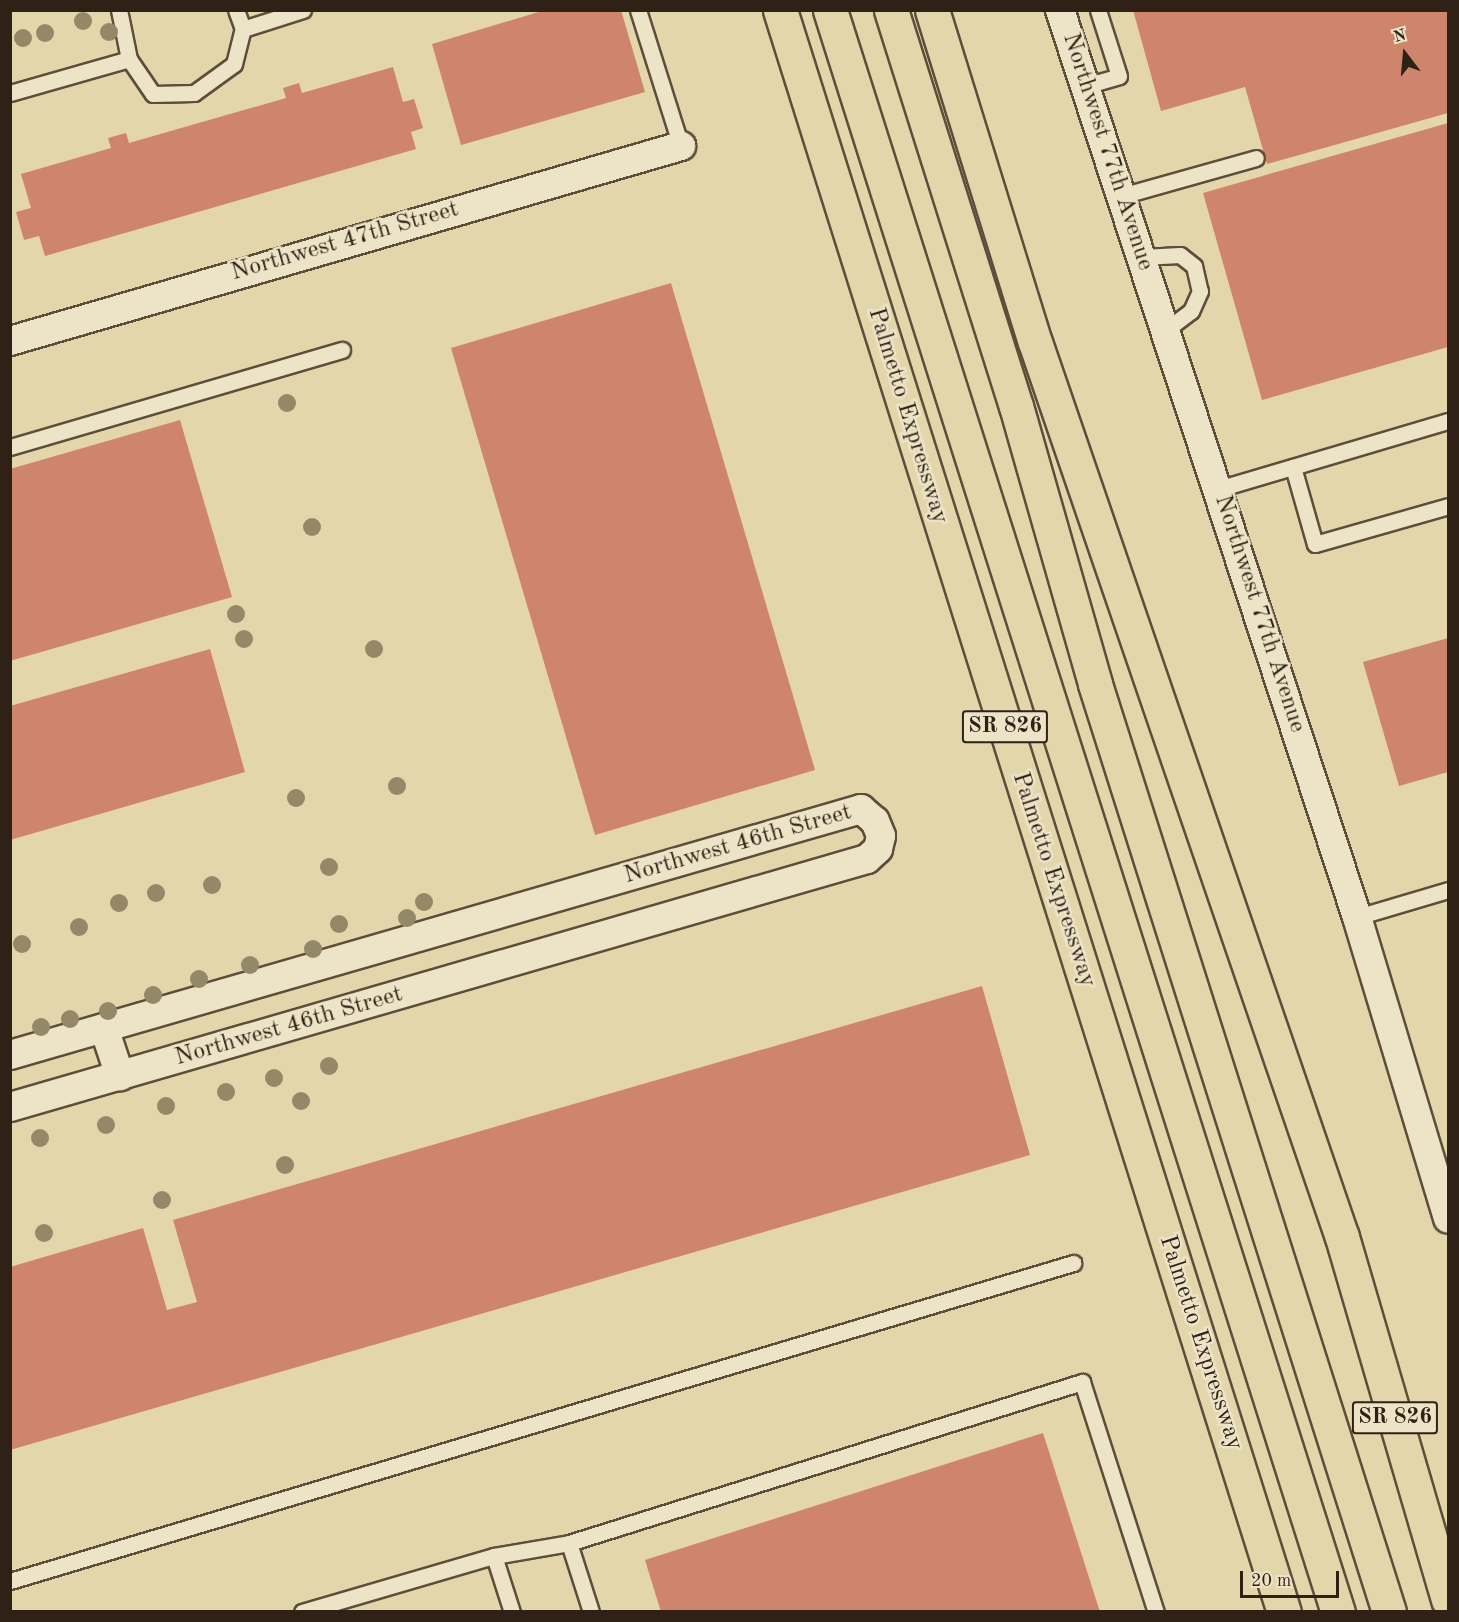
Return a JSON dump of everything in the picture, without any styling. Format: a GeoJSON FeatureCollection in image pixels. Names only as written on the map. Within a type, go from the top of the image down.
{"type":"FeatureCollection","features":[{"type":"Feature","properties":{"kind":"highway","name":"Palmetto Expressway"},"geometry":{"type":"LineString","coordinates":[[780,10],[1284,1611]]}},
{"type":"Feature","properties":{"kind":"highway"},"geometry":{"type":"LineString","coordinates":[[830,10],[1338,1611]]}},
{"type":"Feature","properties":{"kind":"highway"},"geometry":{"type":"LineString","coordinates":[[891,10],[1016,406],[1095,684],[1389,1611]]}},
{"type":"Feature","properties":{"kind":"highway","name":"SR 826"},"geometry":{"type":"LineString","coordinates":[[932,10],[1035,342],[1342,1237],[1449,1600]]}},
{"type":"Feature","properties":{"kind":"street","name":"Northwest 77th Avenue"},"geometry":{"type":"LineString","coordinates":[[1060,10],[1357,917],[1449,1219]]}},
{"type":"Feature","properties":{"kind":"street","name":"Northwest 47th Street"},"geometry":{"type":"LineString","coordinates":[[10,341],[681,146]]}},
{"type":"Feature","properties":{"kind":"street","name":"Northwest 46th Street"},"geometry":{"type":"LineString","coordinates":[[10,1054],[861,809],[875,821],[881,836],[878,849],[867,859],[10,1107]]}},
{"type":"Feature","properties":{"kind":"street"},"geometry":{"type":"LineString","coordinates":[[104,1028],[120,1076]]}},
{"type":"Feature","properties":{"kind":"lane"},"geometry":{"type":"LineString","coordinates":[[119,10],[129,59],[153,94],[194,93],[234,64],[243,29],[236,10]]}},
{"type":"Feature","properties":{"kind":"lane"},"geometry":{"type":"LineString","coordinates":[[243,29],[303,10]]}},
{"type":"Feature","properties":{"kind":"lane"},"geometry":{"type":"LineString","coordinates":[[638,10],[681,146]]}},
{"type":"Feature","properties":{"kind":"lane"},"geometry":{"type":"LineString","coordinates":[[1085,86],[1119,76],[1098,10]]}},
{"type":"Feature","properties":{"kind":"lane"},"geometry":{"type":"LineString","coordinates":[[10,93],[129,59]]}},
{"type":"Feature","properties":{"kind":"lane"},"geometry":{"type":"LineString","coordinates":[[1121,196],[1256,158]]}},
{"type":"Feature","properties":{"kind":"lane"},"geometry":{"type":"LineString","coordinates":[[1142,257],[1180,255],[1194,266],[1200,291],[1191,311],[1166,330]]}},
{"type":"Feature","properties":{"kind":"lane"},"geometry":{"type":"LineString","coordinates":[[10,447],[342,350]]}},
{"type":"Feature","properties":{"kind":"lane"},"geometry":{"type":"LineString","coordinates":[[1218,489],[1449,421]]}},
{"type":"Feature","properties":{"kind":"lane"},"geometry":{"type":"LineString","coordinates":[[1293,467],[1315,544],[1449,506]]}},
{"type":"Feature","properties":{"kind":"lane"},"geometry":{"type":"LineString","coordinates":[[1357,917],[1449,890]]}},
{"type":"Feature","properties":{"kind":"lane"},"geometry":{"type":"LineString","coordinates":[[10,1581],[1073,1263]]}},
{"type":"Feature","properties":{"kind":"lane"},"geometry":{"type":"LineString","coordinates":[[302,1611],[494,1556],[569,1543],[1082,1382],[1156,1611]]}},
{"type":"Feature","properties":{"kind":"lane"},"geometry":{"type":"LineString","coordinates":[[569,1543],[591,1611]]}},
{"type":"Feature","properties":{"kind":"lane"},"geometry":{"type":"LineString","coordinates":[[494,1556],[512,1611]]}},
{"type":"Feature","properties":{"kind":"building"},"geometry":{"type":"Polygon","coordinates":[[[545,10],[621,10],[645,92],[461,145],[432,44],[545,10]]]}},
{"type":"Feature","properties":{"kind":"building"},"geometry":{"type":"Polygon","coordinates":[[[1133,10],[1448,10],[1448,113],[1267,164],[1245,87],[1161,111],[1133,10]]]}},
{"type":"Feature","properties":{"kind":"building"},"geometry":{"type":"Polygon","coordinates":[[[393,67],[403,102],[414,99],[423,128],[411,132],[416,149],[45,256],[39,236],[24,240],[16,212],[31,208],[21,174],[111,148],[108,138],[126,133],[129,143],[286,98],[283,88],[299,83],[302,93],[393,67]]]}},
{"type":"Feature","properties":{"kind":"building"},"geometry":{"type":"Polygon","coordinates":[[[1448,123],[1448,347],[1262,400],[1203,193],[1448,123]]]}},
{"type":"Feature","properties":{"kind":"building"},"geometry":{"type":"Polygon","coordinates":[[[671,283],[815,770],[595,835],[451,348],[671,283]]]}},
{"type":"Feature","properties":{"kind":"building"},"geometry":{"type":"Polygon","coordinates":[[[180,420],[232,597],[10,661],[10,469],[180,420]]]}},
{"type":"Feature","properties":{"kind":"building"},"geometry":{"type":"Polygon","coordinates":[[[1448,638],[1448,772],[1399,786],[1363,662],[1448,638]]]}},
{"type":"Feature","properties":{"kind":"building"},"geometry":{"type":"Polygon","coordinates":[[[210,649],[245,772],[10,840],[10,706],[210,649]]]}},
{"type":"Feature","properties":{"kind":"building"},"geometry":{"type":"Polygon","coordinates":[[[982,986],[1030,1155],[10,1450],[10,1267],[143,1228],[167,1310],[197,1302],[173,1220],[982,986]]]}},
{"type":"Feature","properties":{"kind":"building"},"geometry":{"type":"Polygon","coordinates":[[[1043,1433],[1100,1612],[661,1612],[645,1560],[1043,1433]]]}}]}
